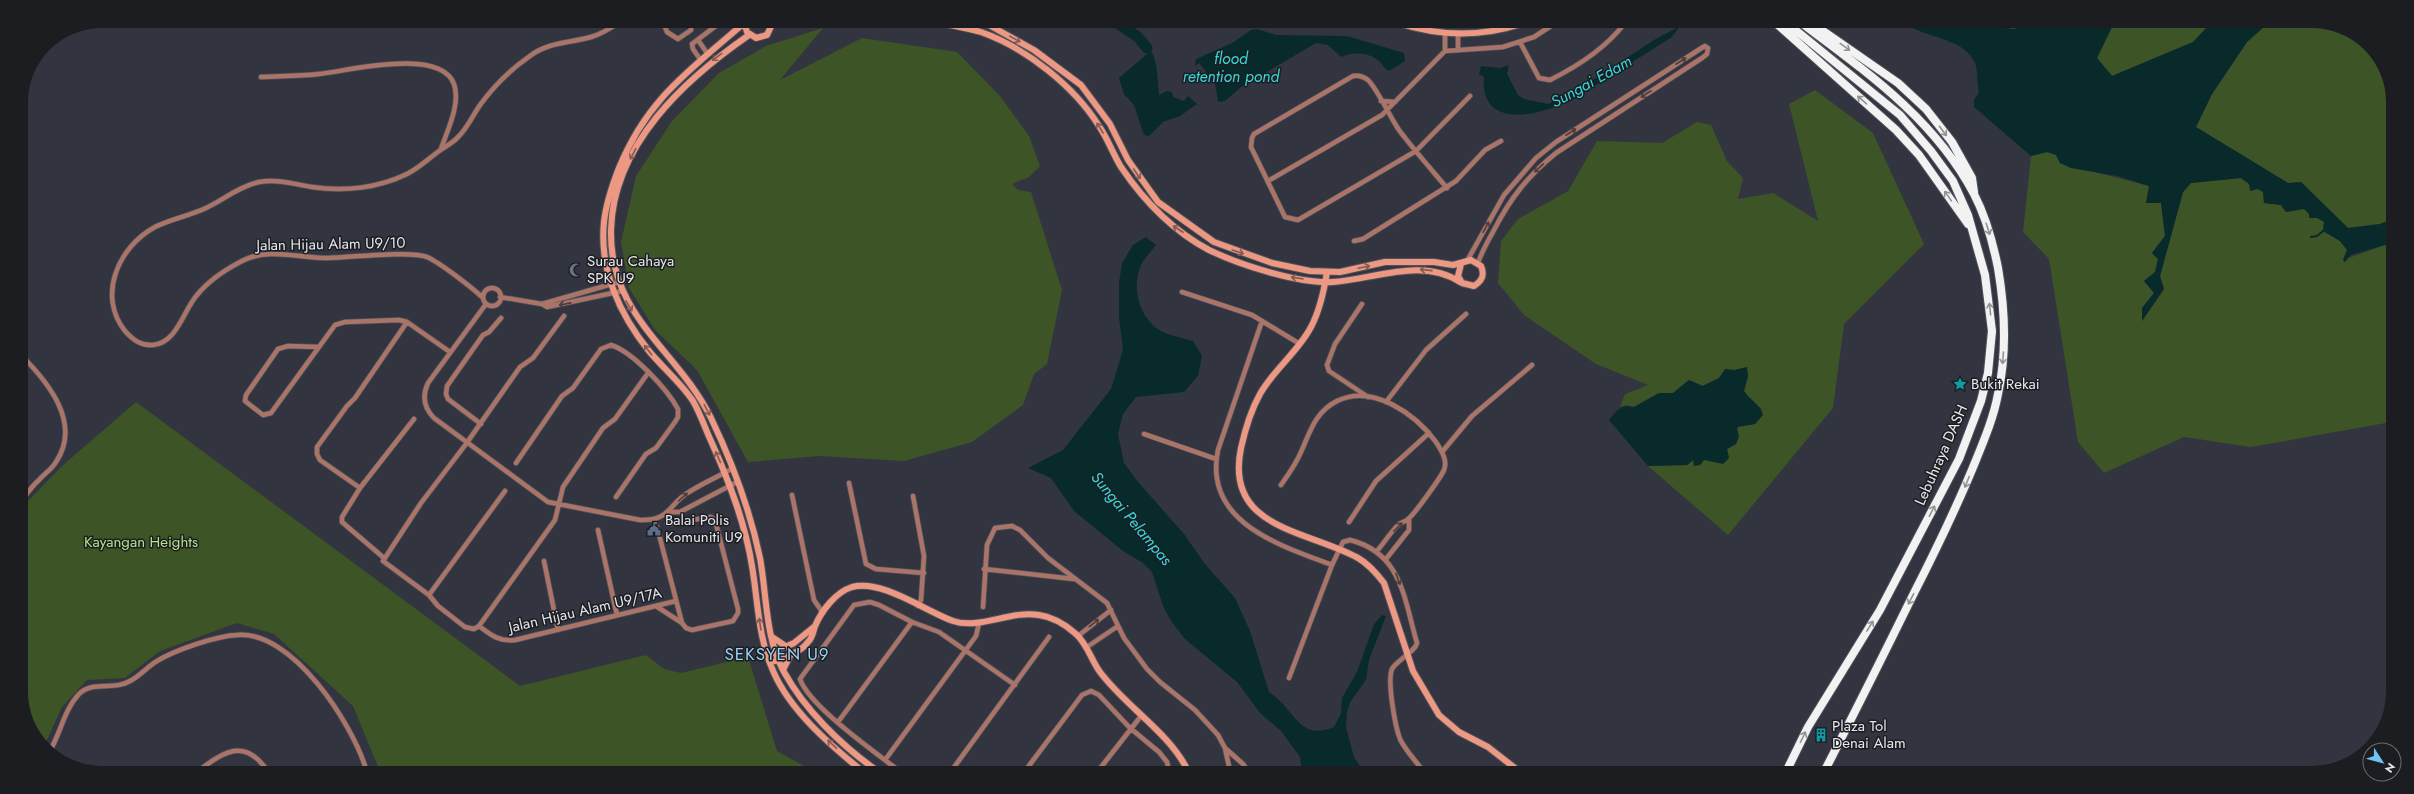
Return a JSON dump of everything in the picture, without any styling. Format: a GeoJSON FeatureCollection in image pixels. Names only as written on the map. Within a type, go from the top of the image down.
{"type":"FeatureCollection","features":[{"type":"Feature","properties":{"kind":"highway"},"geometry":{"type":"LineString","coordinates":[[1781,28],[1896,130],[1919,155],[1971,228]]}},
{"type":"Feature","properties":{"kind":"highway","name":"Lebuhraya DASH"},"geometry":{"type":"LineString","coordinates":[[1789,766],[1808,727],[1883,604],[1959,459],[1972,429],[1988,373],[1992,331],[1986,275],[1961,196],[1931,151],[1900,115],[1793,28]]}},
{"type":"Feature","properties":{"kind":"highway","name":"Lebuhraya DASH"},"geometry":{"type":"LineString","coordinates":[[1808,28],[1895,96],[1941,144],[1974,193],[1993,245],[2001,285],[2003,357],[1998,394],[1989,426],[1957,507],[1827,766]]}},
{"type":"Feature","properties":{"kind":"highway"},"geometry":{"type":"LineString","coordinates":[[1819,28],[1898,83],[1926,109],[1952,142],[1974,185],[1974,193]]}},
{"type":"Feature","properties":{"kind":"street","name":"Jalan Hijau Alam U9/10"},"geometry":{"type":"LineString","coordinates":[[486,304],[483,298],[473,288],[423,255],[322,258],[262,255],[249,258],[212,280],[188,307],[174,333],[168,340],[157,345],[146,346],[137,342],[128,335],[116,317],[112,306],[113,280],[124,257],[143,235],[155,228],[202,210],[246,186],[256,183],[287,181],[309,186],[342,190],[372,186],[406,175],[424,165],[441,149],[461,135],[480,106],[493,90],[506,75],[528,57],[549,46],[594,36],[609,28]]}},
{"type":"Feature","properties":{"kind":"street"},"geometry":{"type":"LineString","coordinates":[[665,28],[667,32],[678,39],[683,37],[691,30],[691,28]]}},
{"type":"Feature","properties":{"kind":"street"},"geometry":{"type":"LineString","coordinates":[[700,59],[692,48],[698,40],[713,28]]}},
{"type":"Feature","properties":{"kind":"street"},"geometry":{"type":"LineString","coordinates":[[738,28],[700,59],[658,100],[629,143],[609,192],[603,239],[604,258],[619,307],[648,349],[692,400],[725,473],[752,564],[760,627],[770,663],[789,698],[814,728],[857,766]]}},
{"type":"Feature","properties":{"kind":"street"},"geometry":{"type":"LineString","coordinates":[[746,28],[749,34],[756,38],[764,37],[772,28]]}},
{"type":"Feature","properties":{"kind":"street"},"geometry":{"type":"LineString","coordinates":[[960,28],[987,35],[1028,57],[1058,78],[1074,93],[1099,126],[1121,166],[1152,208],[1177,228],[1210,250],[1261,270],[1295,278],[1326,281],[1418,269],[1441,272],[1470,286],[1480,281],[1482,270],[1478,263],[1481,254],[1510,200],[1541,166],[1563,149],[1702,58],[1707,54],[1708,48],[1705,46],[1650,80],[1556,142],[1536,158],[1504,195],[1467,261],[1461,264],[1413,261],[1386,262],[1340,272],[1328,272],[1292,268],[1229,249],[1214,242],[1187,224],[1158,202],[1147,189],[1128,160],[1110,124],[1081,85],[1034,50],[994,28]]}},
{"type":"Feature","properties":{"kind":"street"},"geometry":{"type":"LineString","coordinates":[[1412,28],[1423,32],[1445,33],[1485,32],[1503,28]]}},
{"type":"Feature","properties":{"kind":"street"},"geometry":{"type":"LineString","coordinates":[[1268,181],[1387,112],[1440,54],[1445,51],[1490,50],[1520,42],[1546,28]]}},
{"type":"Feature","properties":{"kind":"street"},"geometry":{"type":"LineString","coordinates":[[1520,42],[1539,78],[1550,80],[1598,51],[1616,35],[1621,28]]}},
{"type":"Feature","properties":{"kind":"street"},"geometry":{"type":"LineString","coordinates":[[1445,33],[1445,51]]}},
{"type":"Feature","properties":{"kind":"street"},"geometry":{"type":"LineString","coordinates":[[1458,33],[1458,50]]}},
{"type":"Feature","properties":{"kind":"street"},"geometry":{"type":"LineString","coordinates":[[749,34],[712,61],[682,88],[662,111],[637,147],[627,165],[613,209],[611,230],[612,253],[619,282],[628,304],[655,342],[698,395],[733,468],[760,560],[775,652],[783,670],[808,708],[834,734],[871,766]]}},
{"type":"Feature","properties":{"kind":"street"},"geometry":{"type":"LineString","coordinates":[[698,40],[707,53]]}},
{"type":"Feature","properties":{"kind":"street","name":"Jalan Hijau Alam U9/10"},"geometry":{"type":"LineString","coordinates":[[261,77],[317,74],[400,63],[434,67],[454,83],[456,92],[453,115],[441,149]]}},
{"type":"Feature","properties":{"kind":"street"},"geometry":{"type":"LineString","coordinates":[[1447,188],[1416,150],[1387,112],[1369,81],[1358,75],[1353,76],[1254,134],[1252,138],[1252,147],[1286,217],[1298,220],[1416,150],[1470,96]]}},
{"type":"Feature","properties":{"kind":"street"},"geometry":{"type":"LineString","coordinates":[[1381,101],[1395,102]]}},
{"type":"Feature","properties":{"kind":"street"},"geometry":{"type":"LineString","coordinates":[[1354,241],[1363,239],[1447,188],[1456,181],[1485,150],[1501,141]]}},
{"type":"Feature","properties":{"kind":"street"},"geometry":{"type":"LineString","coordinates":[[1467,261],[1478,263]]}},
{"type":"Feature","properties":{"kind":"street"},"geometry":{"type":"LineString","coordinates":[[1461,264],[1458,276],[1462,283]]}},
{"type":"Feature","properties":{"kind":"street"},"geometry":{"type":"LineString","coordinates":[[1328,272],[1315,319],[1300,344],[1260,394],[1244,435],[1238,461],[1238,479],[1244,496],[1256,511],[1278,524],[1359,558],[1384,583],[1417,679],[1439,715],[1458,732],[1488,747],[1512,766]]}},
{"type":"Feature","properties":{"kind":"street"},"geometry":{"type":"LineString","coordinates":[[542,304],[619,282]]}},
{"type":"Feature","properties":{"kind":"street"},"geometry":{"type":"LineString","coordinates":[[473,288],[489,288],[498,290],[500,297],[495,305],[486,304],[450,352],[428,384],[424,392],[424,401],[428,412],[434,418],[466,444],[548,502],[558,506],[640,520],[655,519],[669,512],[687,493],[733,468]]}},
{"type":"Feature","properties":{"kind":"street"},"geometry":{"type":"LineString","coordinates":[[483,298],[484,292],[489,288]]}},
{"type":"Feature","properties":{"kind":"street"},"geometry":{"type":"LineString","coordinates":[[500,297],[542,304],[547,307],[614,294],[622,291]]}},
{"type":"Feature","properties":{"kind":"street"},"geometry":{"type":"LineString","coordinates":[[1182,292],[1252,315],[1300,344]]}},
{"type":"Feature","properties":{"kind":"street"},"geometry":{"type":"LineString","coordinates":[[1362,304],[1335,344],[1326,365],[1329,371],[1368,397],[1386,402],[1405,411],[1429,433],[1442,452],[1445,461],[1444,470],[1409,519],[1399,524],[1377,551]]}},
{"type":"Feature","properties":{"kind":"street"},"geometry":{"type":"LineString","coordinates":[[1386,402],[1426,350],[1466,314]]}},
{"type":"Feature","properties":{"kind":"street"},"geometry":{"type":"LineString","coordinates":[[384,559],[437,481],[466,444],[520,367],[533,358],[564,316]]}},
{"type":"Feature","properties":{"kind":"street"},"geometry":{"type":"LineString","coordinates":[[480,424],[448,399],[446,394],[447,386],[483,335],[489,332],[501,318]]}},
{"type":"Feature","properties":{"kind":"street"},"geometry":{"type":"LineString","coordinates":[[320,347],[288,346],[278,349],[246,395],[245,401],[247,404],[263,414],[271,413],[320,347],[335,325],[345,322],[399,320],[407,322],[450,352]]}},
{"type":"Feature","properties":{"kind":"street"},"geometry":{"type":"LineString","coordinates":[[1262,321],[1216,459],[1217,478],[1226,503],[1232,512],[1251,529],[1289,549],[1332,565]]}},
{"type":"Feature","properties":{"kind":"street"},"geometry":{"type":"LineString","coordinates":[[360,488],[320,460],[316,454],[317,447],[347,406],[355,398],[407,322]]}},
{"type":"Feature","properties":{"kind":"street"},"geometry":{"type":"LineString","coordinates":[[516,463],[562,396],[573,388],[605,346],[618,347],[648,373],[675,404],[678,417],[656,448],[646,454],[616,497]]}},
{"type":"Feature","properties":{"kind":"street"},"geometry":{"type":"LineString","coordinates":[[28,362],[46,380],[56,397],[64,427],[65,441],[56,463],[28,493]]}},
{"type":"Feature","properties":{"kind":"street"},"geometry":{"type":"LineString","coordinates":[[1442,452],[1472,416],[1532,365]]}},
{"type":"Feature","properties":{"kind":"street"},"geometry":{"type":"LineString","coordinates":[[414,419],[360,488],[342,517],[342,522],[384,559],[429,595],[438,606],[464,627],[474,629],[479,626],[555,520],[563,487],[603,428],[615,419],[648,373]]}},
{"type":"Feature","properties":{"kind":"street"},"geometry":{"type":"LineString","coordinates":[[1281,486],[1300,455],[1310,428],[1326,408],[1343,399],[1368,397]]}},
{"type":"Feature","properties":{"kind":"street"},"geometry":{"type":"LineString","coordinates":[[1349,522],[1354,511],[1376,481],[1429,433]]}},
{"type":"Feature","properties":{"kind":"street"},"geometry":{"type":"LineString","coordinates":[[1144,434],[1216,459]]}},
{"type":"Feature","properties":{"kind":"street"},"geometry":{"type":"LineString","coordinates":[[669,512],[680,512],[738,482]]}},
{"type":"Feature","properties":{"kind":"street"},"geometry":{"type":"LineString","coordinates":[[849,483],[866,564],[876,569],[924,574]]}},
{"type":"Feature","properties":{"kind":"street"},"geometry":{"type":"LineString","coordinates":[[429,595],[505,491]]}},
{"type":"Feature","properties":{"kind":"street"},"geometry":{"type":"LineString","coordinates":[[792,495],[814,600],[822,613]]}},
{"type":"Feature","properties":{"kind":"street"},"geometry":{"type":"LineString","coordinates":[[913,496],[924,556],[924,574],[918,606]]}},
{"type":"Feature","properties":{"kind":"street"},"geometry":{"type":"LineString","coordinates":[[656,606],[682,623],[686,628],[692,630],[733,621],[738,613],[738,608],[713,517],[668,524]]}},
{"type":"Feature","properties":{"kind":"street"},"geometry":{"type":"LineString","coordinates":[[655,519],[682,623]]}},
{"type":"Feature","properties":{"kind":"street"},"geometry":{"type":"LineString","coordinates":[[1386,559],[1409,530],[1409,519]]}},
{"type":"Feature","properties":{"kind":"street"},"geometry":{"type":"LineString","coordinates":[[983,607],[984,569],[987,545],[995,528],[1012,526],[1020,530],[1048,558],[1107,604],[1118,626],[1147,669],[1160,682],[1195,710],[1218,735],[1225,748],[1229,766]]}},
{"type":"Feature","properties":{"kind":"street"},"geometry":{"type":"LineString","coordinates":[[598,530],[617,616]]}},
{"type":"Feature","properties":{"kind":"street"},"geometry":{"type":"LineString","coordinates":[[1289,678],[1332,565],[1345,540],[1350,540],[1377,551],[1386,559],[1397,574],[1417,643],[1415,648],[1408,653],[1392,671],[1391,684],[1400,740],[1419,766]]}},
{"type":"Feature","properties":{"kind":"street"},"geometry":{"type":"LineString","coordinates":[[544,561],[558,630]]}},
{"type":"Feature","properties":{"kind":"street"},"geometry":{"type":"LineString","coordinates":[[984,569],[1074,579]]}},
{"type":"Feature","properties":{"kind":"street"},"geometry":{"type":"LineString","coordinates":[[770,663],[791,654],[808,643],[822,613],[835,596],[853,587],[884,590],[954,621],[967,624],[979,623],[1007,616],[1039,615],[1052,618],[1078,636],[1087,647],[1100,671],[1140,716],[1177,750],[1185,766]]}},
{"type":"Feature","properties":{"kind":"street","name":"Jalan Hijau Alam U9/17A"},"geometry":{"type":"LineString","coordinates":[[479,626],[504,641],[558,630],[676,601]]}},
{"type":"Feature","properties":{"kind":"street"},"geometry":{"type":"LineString","coordinates":[[893,766],[838,722],[809,694],[801,682],[800,676],[851,608],[862,603],[879,605],[912,622],[939,632],[1015,685]]}},
{"type":"Feature","properties":{"kind":"street"},"geometry":{"type":"LineString","coordinates":[[1078,636],[1111,610]]}},
{"type":"Feature","properties":{"kind":"street"},"geometry":{"type":"LineString","coordinates":[[838,722],[912,622]]}},
{"type":"Feature","properties":{"kind":"street"},"geometry":{"type":"LineString","coordinates":[[885,760],[966,651],[976,636],[979,623]]}},
{"type":"Feature","properties":{"kind":"street"},"geometry":{"type":"LineString","coordinates":[[767,655],[794,643],[815,626]]}},
{"type":"Feature","properties":{"kind":"street"},"geometry":{"type":"LineString","coordinates":[[1087,647],[1118,626]]}},
{"type":"Feature","properties":{"kind":"street"},"geometry":{"type":"LineString","coordinates":[[52,747],[69,709],[85,689],[129,682],[151,665],[172,654],[221,638],[242,635],[262,638],[273,644],[316,680],[340,714],[362,756],[365,766]]}},
{"type":"Feature","properties":{"kind":"street"},"geometry":{"type":"LineString","coordinates":[[772,637],[787,647]]}},
{"type":"Feature","properties":{"kind":"street"},"geometry":{"type":"LineString","coordinates":[[955,766],[1049,638]]}},
{"type":"Feature","properties":{"kind":"street"},"geometry":{"type":"LineString","coordinates":[[783,670],[791,654]]}},
{"type":"Feature","properties":{"kind":"street"},"geometry":{"type":"LineString","coordinates":[[1029,766],[1082,695],[1091,691],[1099,695],[1130,728],[1159,752],[1167,762],[1168,766]]}},
{"type":"Feature","properties":{"kind":"street"},"geometry":{"type":"LineString","coordinates":[[1102,766],[1140,716]]}},
{"type":"Feature","properties":{"kind":"street"},"geometry":{"type":"LineString","coordinates":[[1225,748],[1244,766]]}},
{"type":"Feature","properties":{"kind":"street"},"geometry":{"type":"LineString","coordinates":[[205,766],[219,755],[237,750],[255,757],[263,766]]}},
{"type":"Feature","properties":{"kind":"green space"},"geometry":{"type":"Polygon","coordinates":[[[823,28],[780,80],[862,38],[957,52],[1000,96],[1029,136],[1040,166],[1029,177],[1012,184],[1018,190],[1031,192],[1062,290],[1047,364],[1034,374],[1023,405],[972,442],[904,461],[819,456],[748,462],[697,370],[655,330],[629,288],[621,242],[636,176],[672,121],[719,73],[766,46],[823,28]]]}},
{"type":"Feature","properties":{"kind":"green space"},"geometry":{"type":"Polygon","coordinates":[[[2112,28],[2206,28],[2193,42],[2112,76],[2097,58],[2112,28]]]}},
{"type":"Feature","properties":{"kind":"green space"},"geometry":{"type":"Polygon","coordinates":[[[2263,28],[2312,28],[2331,31],[2349,38],[2368,53],[2378,69],[2385,87],[2386,222],[2380,224],[2348,228],[2301,182],[2288,183],[2196,127],[2212,94],[2247,42],[2263,28]]]}},
{"type":"Feature","properties":{"kind":"green space"},"geometry":{"type":"Polygon","coordinates":[[[1815,90],[1873,133],[1924,244],[1844,324],[1833,408],[1728,535],[1648,466],[1687,465],[1694,460],[1694,466],[1704,460],[1729,458],[1727,449],[1736,444],[1738,426],[1755,424],[1762,409],[1750,400],[1744,391],[1748,376],[1734,370],[1725,369],[1719,378],[1702,386],[1689,380],[1673,393],[1659,393],[1634,407],[1626,405],[1620,407],[1625,394],[1648,385],[1596,364],[1524,315],[1498,283],[1501,241],[1518,219],[1568,191],[1597,141],[1662,143],[1697,122],[1711,125],[1727,161],[1743,178],[1738,199],[1773,193],[1818,221],[1789,104],[1815,90]]]}},
{"type":"Feature","properties":{"kind":"green space"},"geometry":{"type":"Polygon","coordinates":[[[2047,152],[2056,155],[2060,163],[2149,186],[2147,203],[2161,203],[2165,236],[2152,253],[2158,259],[2155,272],[2144,281],[2154,293],[2142,308],[2142,321],[2164,289],[2160,276],[2183,192],[2191,183],[2241,178],[2263,192],[2264,203],[2281,205],[2286,212],[2304,209],[2324,222],[2323,231],[2340,241],[2347,250],[2343,260],[2386,245],[2386,423],[2251,447],[2184,437],[2104,473],[2078,442],[2049,259],[2023,232],[2031,156],[2047,152]]]}},
{"type":"Feature","properties":{"kind":"green space","name":"Kayangan Heights"},"geometry":{"type":"Polygon","coordinates":[[[136,402],[520,686],[646,655],[664,669],[681,673],[748,657],[777,751],[804,766],[378,766],[353,706],[274,634],[237,623],[160,651],[125,678],[87,680],[62,707],[46,741],[34,720],[28,697],[28,501],[62,466],[136,402]]]}},
{"type":"Feature","properties":{"kind":"water"},"geometry":{"type":"Polygon","coordinates":[[[1679,28],[1672,37],[1569,102],[1565,102],[1540,112],[1516,115],[1505,113],[1496,109],[1489,102],[1485,91],[1484,77],[1479,74],[1481,66],[1500,68],[1509,65],[1507,74],[1518,95],[1524,99],[1548,104],[1584,86],[1654,40],[1679,28]]]}},
{"type":"Feature","properties":{"kind":"water"},"geometry":{"type":"Polygon","coordinates":[[[1913,28],[2112,28],[2097,58],[2112,76],[2193,42],[2206,28],[2263,28],[2247,42],[2212,94],[2196,127],[2288,183],[2301,182],[2348,228],[2380,224],[2386,222],[2386,245],[2351,255],[2345,262],[2343,260],[2347,250],[2340,241],[2323,231],[2324,222],[2317,218],[2309,218],[2309,214],[2304,209],[2286,212],[2281,205],[2264,203],[2263,192],[2258,189],[2250,191],[2249,184],[2241,178],[2191,183],[2183,192],[2160,276],[2164,289],[2142,321],[2142,308],[2154,293],[2144,281],[2155,272],[2158,259],[2152,253],[2165,236],[2161,203],[2146,203],[2149,186],[2117,176],[2071,168],[2060,163],[2056,155],[2047,152],[2031,156],[1974,107],[1974,100],[1979,92],[1977,70],[1973,59],[1967,52],[1960,46],[1951,42],[1913,28]]]}},
{"type":"Feature","properties":{"kind":"water","name":"flood retention pond"},"geometry":{"type":"Polygon","coordinates":[[[1257,29],[1276,35],[1347,36],[1404,53],[1405,61],[1389,71],[1378,60],[1369,55],[1350,54],[1341,57],[1328,45],[1316,43],[1241,87],[1225,101],[1218,102],[1215,83],[1199,63],[1195,66],[1196,59],[1232,43],[1251,30],[1257,29]]]}},
{"type":"Feature","properties":{"kind":"water","name":"flood retention pond"},"geometry":{"type":"Polygon","coordinates":[[[1140,34],[1150,48],[1156,63],[1159,95],[1167,91],[1172,92],[1173,97],[1184,101],[1188,96],[1197,104],[1180,116],[1163,122],[1149,136],[1144,135],[1134,105],[1124,94],[1119,78],[1148,53],[1137,39],[1140,34]]]}},
{"type":"Feature","properties":{"kind":"water"},"geometry":{"type":"Polygon","coordinates":[[[1146,237],[1156,245],[1142,262],[1138,274],[1137,293],[1142,310],[1153,325],[1161,331],[1172,336],[1193,341],[1202,356],[1198,376],[1184,392],[1136,397],[1123,414],[1118,434],[1124,463],[1139,483],[1184,534],[1205,564],[1235,598],[1250,631],[1269,692],[1285,706],[1304,727],[1312,730],[1322,730],[1334,727],[1341,713],[1342,698],[1357,672],[1374,624],[1382,615],[1386,616],[1369,660],[1366,680],[1350,702],[1347,713],[1346,727],[1354,757],[1360,766],[1301,766],[1300,757],[1281,731],[1260,713],[1237,682],[1185,639],[1171,621],[1163,606],[1152,572],[1143,563],[1123,551],[1074,511],[1051,478],[1028,468],[1063,450],[1111,389],[1123,350],[1119,317],[1119,283],[1122,263],[1133,245],[1146,237]]]}},
{"type":"Feature","properties":{"kind":"water"},"geometry":{"type":"Polygon","coordinates":[[[1747,367],[1748,376],[1744,391],[1758,405],[1763,415],[1755,424],[1738,427],[1739,437],[1736,444],[1727,449],[1729,458],[1723,464],[1704,460],[1700,465],[1694,466],[1693,460],[1687,465],[1648,466],[1609,420],[1622,407],[1634,407],[1659,393],[1673,393],[1689,380],[1703,386],[1719,378],[1725,369],[1734,370],[1747,367]]]}},
{"type":"Feature","properties":{"kind":"waterway","name":"Sungai Pelampas"},"geometry":{"type":"LineString","coordinates":[[1124,28],[1138,37],[1147,48]]}},
{"type":"Feature","properties":{"kind":"waterway"},"geometry":{"type":"LineString","coordinates":[[2311,237],[2317,236],[2323,231]]}},
{"type":"Feature","properties":{"kind":"place","name":"Surau Cahaya SPK U9"},"geometry":{"type":"Point","coordinates":[576,270]}},
{"type":"Feature","properties":{"kind":"place","name":"Bukit Rekai"},"geometry":{"type":"Point","coordinates":[1960,384]}},
{"type":"Feature","properties":{"kind":"place","name":"Balai Polis Komuniti U9"},"geometry":{"type":"Point","coordinates":[654,529]}},
{"type":"Feature","properties":{"kind":"place","name":"Plaza Tol Denai Alam"},"geometry":{"type":"Point","coordinates":[1821,735]}},
{"type":"Feature","properties":{"kind":"district","name":"SEKSYEN U9"},"geometry":{"type":"Point","coordinates":[777,654]}},
{"type":"Feature","properties":{"kind":"water label","name":"Sungai Edam"},"geometry":{"type":"Point","coordinates":[1591,81]}}]}
